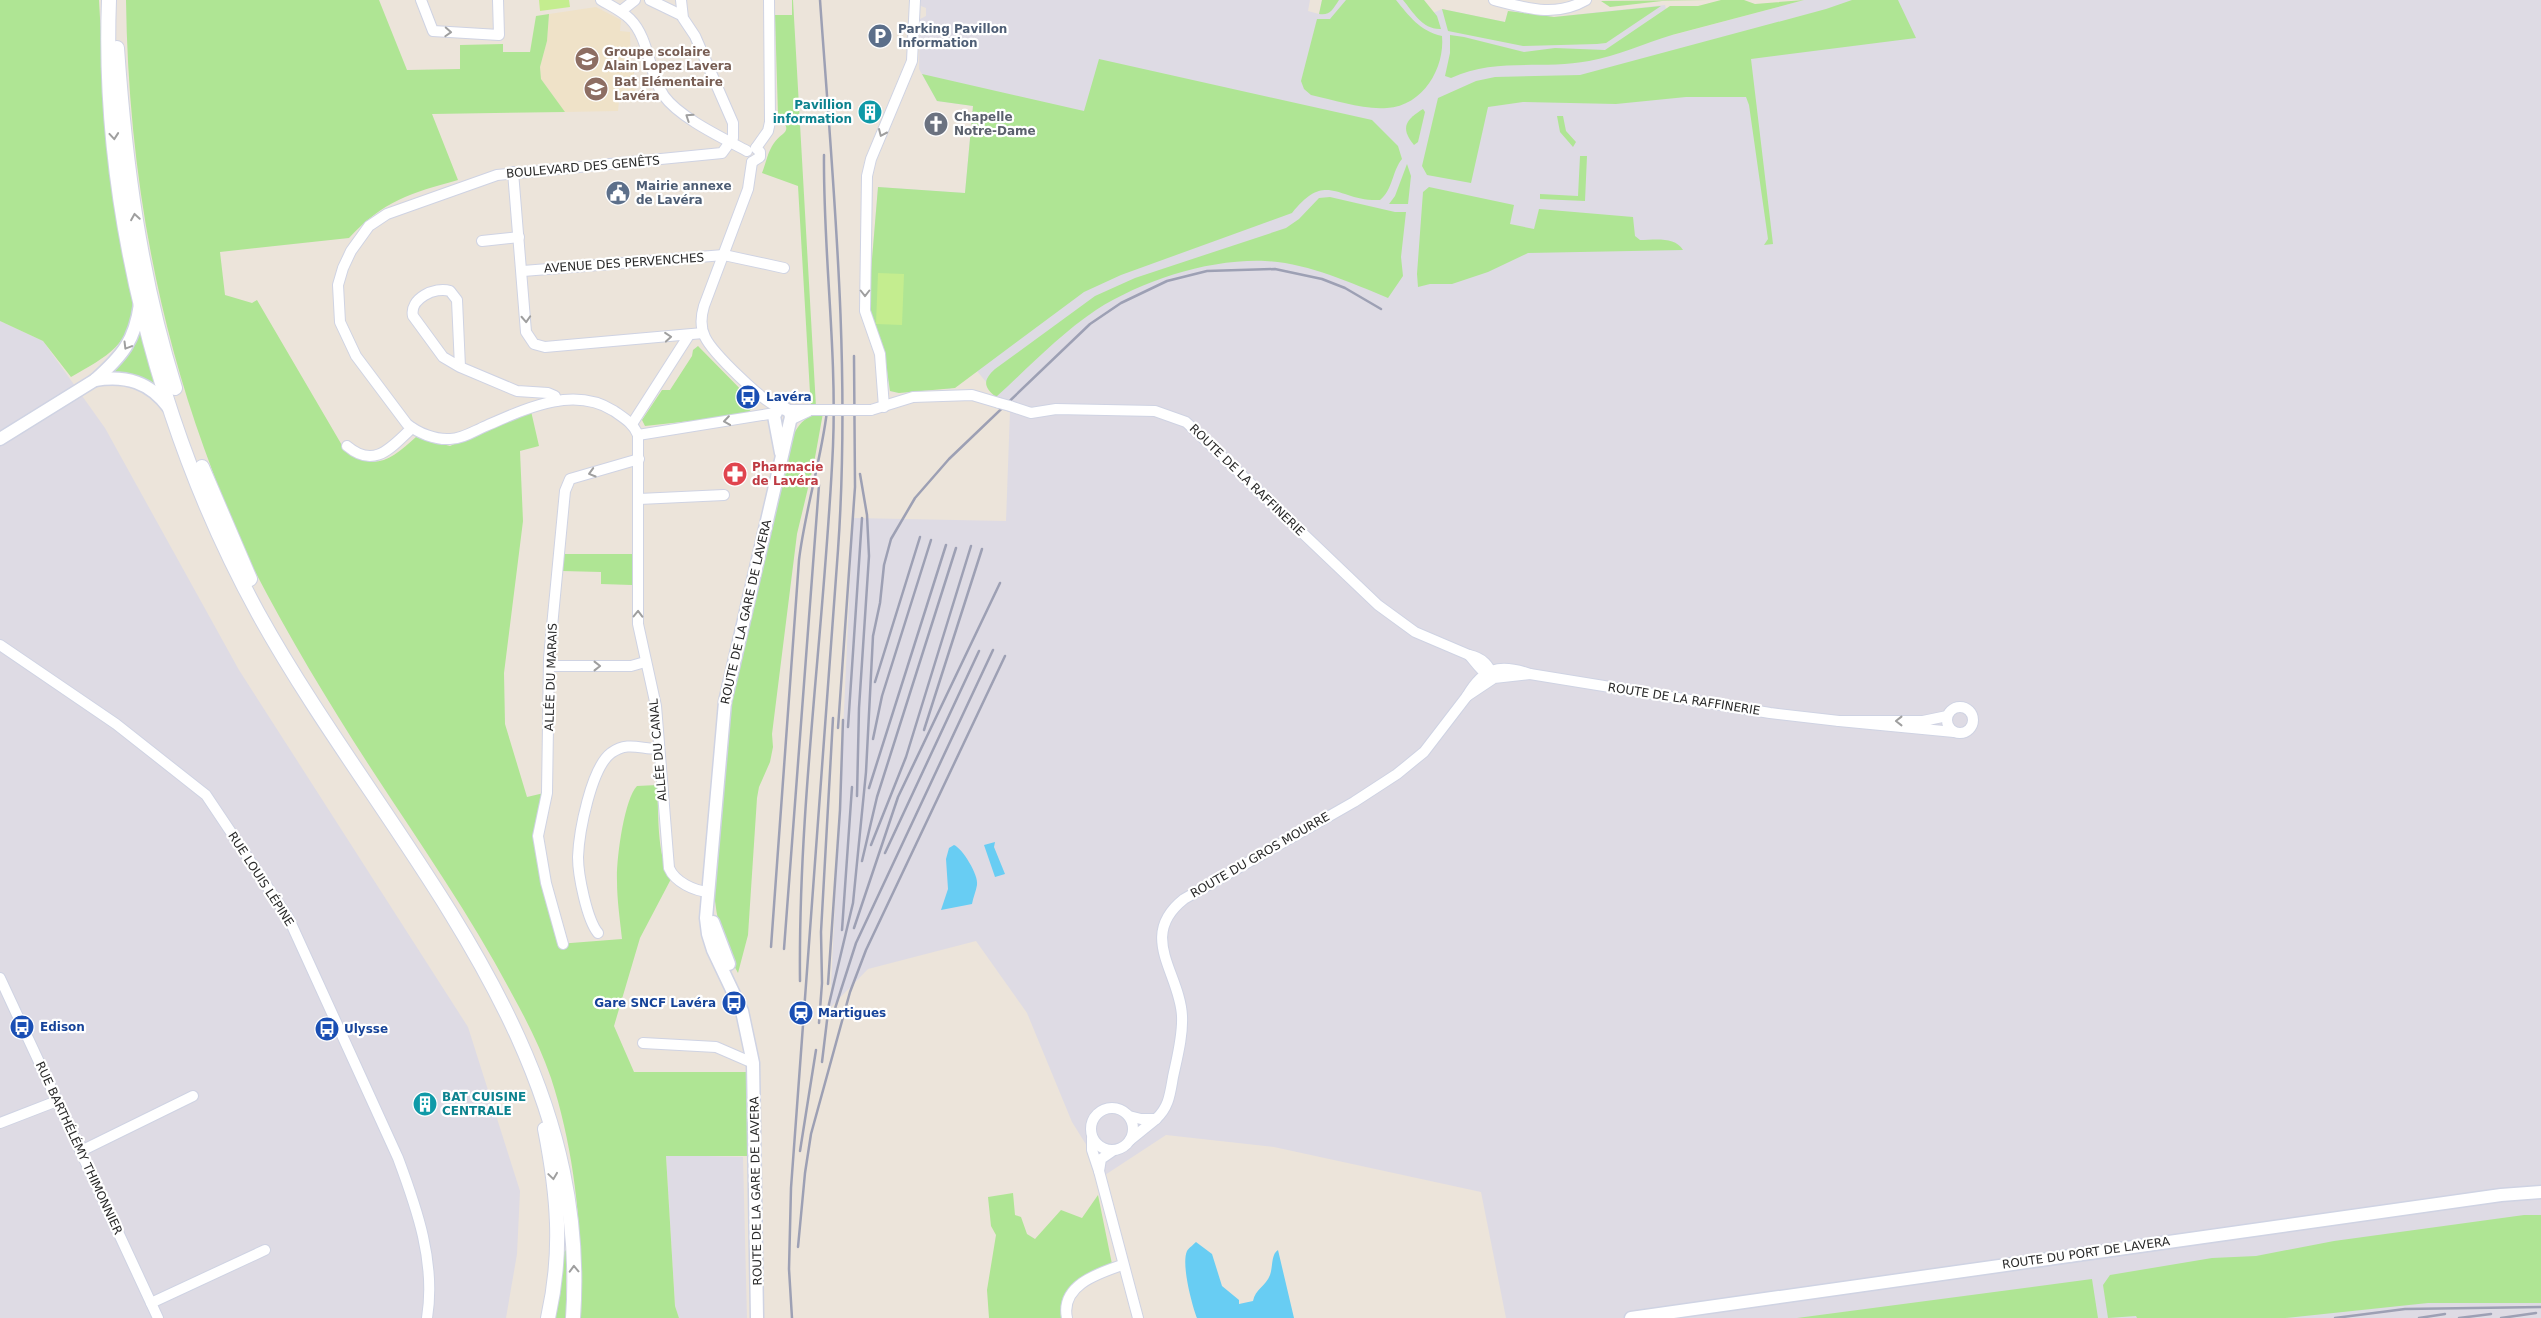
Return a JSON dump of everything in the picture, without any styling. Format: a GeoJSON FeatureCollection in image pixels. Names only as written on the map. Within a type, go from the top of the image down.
{"type":"FeatureCollection","features":[{"type":"Feature","properties":{"kind":"main road"},"geometry":{"type":"LineString","coordinates":[[109,0],[108,41],[114,138],[126,226],[141,302],[173,413],[203,495],[230,560],[260,617],[335,738],[463,933],[514,1026],[549,1114],[565,1175],[573,1249],[573,1318]]}},
{"type":"Feature","properties":{"kind":"main road"},"geometry":{"type":"LineString","coordinates":[[114,0],[120,90],[132,194],[159,333],[185,421],[218,508],[296,674]]}},
{"type":"Feature","properties":{"kind":"main road"},"geometry":{"type":"LineString","coordinates":[[535,1077],[554,1177],[558,1225],[556,1272],[548,1318]]}},
{"type":"Feature","properties":{"kind":"street"},"geometry":{"type":"LineString","coordinates":[[421,0],[433,31],[499,35],[498,0]]}},
{"type":"Feature","properties":{"kind":"street"},"geometry":{"type":"LineString","coordinates":[[601,0],[621,11],[637,29],[664,96],[678,109],[713,132],[760,152],[760,157],[752,162],[748,189],[703,311],[703,333],[711,347],[783,416]]}},
{"type":"Feature","properties":{"kind":"street"},"geometry":{"type":"LineString","coordinates":[[621,11],[635,0]]}},
{"type":"Feature","properties":{"kind":"street"},"geometry":{"type":"LineString","coordinates":[[650,0],[681,15],[695,36],[733,123],[734,134],[731,141]]}},
{"type":"Feature","properties":{"kind":"street"},"geometry":{"type":"LineString","coordinates":[[681,0],[681,15]]}},
{"type":"Feature","properties":{"kind":"street"},"geometry":{"type":"LineString","coordinates":[[751,149],[768,131],[770,122],[769,0]]}},
{"type":"Feature","properties":{"kind":"street"},"geometry":{"type":"LineString","coordinates":[[884,406],[880,354],[865,311],[867,176],[871,159],[912,61],[915,0]]}},
{"type":"Feature","properties":{"kind":"street"},"geometry":{"type":"LineString","coordinates":[[1494,0],[1539,11],[1550,11],[1570,8],[1586,0]]}},
{"type":"Feature","properties":{"kind":"street","name":"BOULEVARD DES GENÊTS"},"geometry":{"type":"LineString","coordinates":[[412,428],[356,356],[347,340],[338,312],[338,285],[343,268],[351,251],[369,226],[387,214],[496,175],[718,155],[725,151],[731,141]]}},
{"type":"Feature","properties":{"kind":"street"},"geometry":{"type":"LineString","coordinates":[[513,172],[523,270],[527,336],[539,347],[703,333]]}},
{"type":"Feature","properties":{"kind":"street"},"geometry":{"type":"LineString","coordinates":[[482,241],[520,237]]}},
{"type":"Feature","properties":{"kind":"street","name":"AVENUE DES PERVENCHES"},"geometry":{"type":"LineString","coordinates":[[523,270],[724,255],[784,268]]}},
{"type":"Feature","properties":{"kind":"street"},"geometry":{"type":"LineString","coordinates":[[460,367],[457,300],[450,292],[437,291],[417,301],[412,309],[413,316],[443,357],[460,367],[517,391],[548,392],[555,396],[556,401]]}},
{"type":"Feature","properties":{"kind":"street"},"geometry":{"type":"LineString","coordinates":[[0,439],[95,380],[120,357],[135,331],[141,302]]}},
{"type":"Feature","properties":{"kind":"street"},"geometry":{"type":"LineString","coordinates":[[632,424],[689,335]]}},
{"type":"Feature","properties":{"kind":"street"},"geometry":{"type":"LineString","coordinates":[[95,380],[118,378],[144,384],[164,401],[173,413]]}},
{"type":"Feature","properties":{"kind":"street","name":"ROUTE DE LA RAFFINERIE"},"geometry":{"type":"LineString","coordinates":[[638,435],[783,416],[812,410],[871,410],[913,397],[972,395],[1032,413],[1056,409],[1155,411],[1186,422],[1378,605],[1415,632],[1469,656],[1480,658],[1490,674],[1530,674],[1770,713],[1839,721],[1961,733],[1968,730],[1972,724],[1972,717],[1968,710],[1961,707],[1954,708],[1947,716],[1923,721],[1839,721]]}},
{"type":"Feature","properties":{"kind":"street"},"geometry":{"type":"LineString","coordinates":[[347,446],[364,456],[377,456],[387,451],[412,428],[442,439],[458,438],[527,408],[556,401],[573,400],[599,404],[632,424],[638,435]]}},
{"type":"Feature","properties":{"kind":"street","name":"ROUTE DE LA GARE DE LAVERA"},"geometry":{"type":"LineString","coordinates":[[757,1318],[754,1063],[742,1011],[712,950],[708,934],[709,892],[725,702],[781,453],[783,416]]}},
{"type":"Feature","properties":{"kind":"street","name":"ALLÉE DU CANAL"},"geometry":{"type":"LineString","coordinates":[[638,435],[638,624],[656,706],[668,868],[673,876],[684,884],[697,891],[709,892]]}},
{"type":"Feature","properties":{"kind":"street","name":"ALLÉE DU MARAIS"},"geometry":{"type":"LineString","coordinates":[[563,944],[546,883],[538,836],[548,793],[550,666],[564,492],[570,479],[638,459]]}},
{"type":"Feature","properties":{"kind":"street"},"geometry":{"type":"LineString","coordinates":[[639,500],[724,495]]}},
{"type":"Feature","properties":{"kind":"street","name":"RUE LOUIS LÉPINE"},"geometry":{"type":"LineString","coordinates":[[0,645],[116,724],[206,795],[288,919],[398,1158],[412,1195],[428,1260],[430,1293],[427,1318]]}},
{"type":"Feature","properties":{"kind":"street"},"geometry":{"type":"LineString","coordinates":[[550,666],[631,666],[645,662]]}},
{"type":"Feature","properties":{"kind":"street","name":"ROUTE DU GROS MOURRE"},"geometry":{"type":"LineString","coordinates":[[1099,1171],[1101,1159],[1125,1145],[1156,1119],[1168,1104],[1182,1024],[1181,1005],[1162,944],[1164,927],[1172,911],[1184,899],[1354,802],[1397,774],[1424,752],[1476,682],[1490,674]]}},
{"type":"Feature","properties":{"kind":"street"},"geometry":{"type":"LineString","coordinates":[[1947,716],[1948,727],[1954,732]]}},
{"type":"Feature","properties":{"kind":"street"},"geometry":{"type":"LineString","coordinates":[[598,933],[590,920],[578,859],[595,775],[604,759],[621,748],[636,745],[658,749]]}},
{"type":"Feature","properties":{"kind":"street","name":"RUE BARTHÉLÉMY THIMONNIER"},"geometry":{"type":"LineString","coordinates":[[0,978],[158,1318]]}},
{"type":"Feature","properties":{"kind":"street"},"geometry":{"type":"LineString","coordinates":[[643,1043],[716,1047],[754,1063]]}},
{"type":"Feature","properties":{"kind":"street"},"geometry":{"type":"LineString","coordinates":[[81,1151],[193,1096]]}},
{"type":"Feature","properties":{"kind":"street"},"geometry":{"type":"LineString","coordinates":[[0,1123],[56,1101]]}},
{"type":"Feature","properties":{"kind":"street"},"geometry":{"type":"LineString","coordinates":[[1138,1318],[1092,1150],[1091,1123],[1094,1117],[1104,1109],[1118,1108],[1129,1116],[1141,1119],[1156,1119]]}},
{"type":"Feature","properties":{"kind":"street"},"geometry":{"type":"LineString","coordinates":[[1129,1116],[1133,1128],[1130,1140]]}},
{"type":"Feature","properties":{"kind":"street"},"geometry":{"type":"LineString","coordinates":[[1092,1137],[1101,1147],[1114,1150]]}},
{"type":"Feature","properties":{"kind":"street","name":"ROUTE DU PORT DE LAVERA"},"geometry":{"type":"LineString","coordinates":[[1631,1318],[2492,1196],[2541,1192]]}},
{"type":"Feature","properties":{"kind":"street"},"geometry":{"type":"LineString","coordinates":[[151,1303],[266,1250]]}},
{"type":"Feature","properties":{"kind":"street"},"geometry":{"type":"LineString","coordinates":[[1067,1318],[1066,1307],[1075,1289],[1097,1274],[1122,1265]]}},
{"type":"Feature","properties":{"kind":"shaded area"},"geometry":{"type":"Polygon","coordinates":[[[921,0],[1310,0],[1308,11],[1319,14],[1322,0],[1424,0],[1433,13],[1442,9],[1505,22],[1508,11],[1554,17],[1665,5],[1673,35],[1804,0],[2541,0],[2541,1318],[1506,1318],[1481,1192],[1274,1147],[1166,1135],[1105,1175],[1072,1122],[1027,1013],[976,941],[868,969],[830,1008],[853,518],[1006,521],[1010,411],[977,371],[950,389],[922,389],[899,393],[890,391],[868,273],[871,271],[878,187],[965,193],[973,106],[937,101],[919,69],[920,19],[926,16],[926,8],[921,6],[921,0]]]}},
{"type":"Feature","properties":{"kind":"shaded area","name":"Groupe scolaire Alain Lopez Lavera"},"geometry":{"type":"Polygon","coordinates":[[[596,7],[621,20],[620,31],[630,32],[631,71],[634,71],[634,80],[636,81],[635,102],[619,101],[618,111],[565,112],[541,79],[540,67],[547,41],[549,14],[596,7]]]}},
{"type":"Feature","properties":{"kind":"shaded area"},"geometry":{"type":"Polygon","coordinates":[[[0,321],[43,341],[105,428],[239,670],[468,1027],[520,1191],[517,1254],[506,1318],[0,1318],[0,321]]]}},
{"type":"Feature","properties":{"kind":"shaded area"},"geometry":{"type":"Polygon","coordinates":[[[666,1155],[743,1157],[747,1318],[679,1318],[675,1306],[666,1155]]]}},
{"type":"Feature","properties":{"kind":"green space"},"geometry":{"type":"Polygon","coordinates":[[[0,0],[99,0],[104,90],[133,298],[132,314],[123,338],[115,347],[96,362],[71,377],[43,341],[0,321],[0,0]]]}},
{"type":"Feature","properties":{"kind":"green space"},"geometry":{"type":"Polygon","coordinates":[[[126,0],[379,0],[407,70],[460,69],[460,45],[503,44],[503,52],[530,52],[536,16],[549,14],[547,41],[540,67],[541,79],[565,112],[432,114],[458,180],[426,189],[399,200],[374,215],[349,238],[220,252],[225,295],[252,303],[257,300],[343,447],[353,455],[372,462],[381,461],[398,452],[416,437],[450,446],[531,411],[539,446],[520,451],[523,521],[504,673],[505,724],[527,797],[544,793],[536,826],[558,944],[622,939],[617,872],[619,846],[625,816],[632,793],[637,786],[657,785],[661,846],[666,869],[671,879],[640,938],[614,1026],[634,1072],[747,1072],[749,1156],[666,1156],[675,1306],[679,1318],[581,1318],[581,1257],[572,1166],[560,1107],[538,1046],[497,966],[447,884],[308,667],[261,583],[234,528],[186,393],[157,283],[138,171],[128,58],[126,0]]]}},
{"type":"Feature","properties":{"kind":"green space"},"geometry":{"type":"Polygon","coordinates":[[[539,0],[569,0],[570,7],[540,11],[539,0]]]}},
{"type":"Feature","properties":{"kind":"green space"},"geometry":{"type":"Polygon","coordinates":[[[792,0],[816,407],[811,406],[798,186],[762,173],[772,146],[786,129],[786,125],[778,115],[775,15],[792,15],[792,0]]]}},
{"type":"Feature","properties":{"kind":"green space"},"geometry":{"type":"Polygon","coordinates":[[[1322,0],[1339,0],[1331,11],[1326,14],[1319,14],[1322,0]]]}},
{"type":"Feature","properties":{"kind":"green space"},"geometry":{"type":"Polygon","coordinates":[[[1346,0],[1396,0],[1421,27],[1442,36],[1440,60],[1429,83],[1421,93],[1400,106],[1368,108],[1311,95],[1304,89],[1301,81],[1317,19],[1330,19],[1346,0]]]}},
{"type":"Feature","properties":{"kind":"green space"},"geometry":{"type":"Polygon","coordinates":[[[1403,0],[1424,0],[1437,16],[1441,29],[1429,27],[1415,15],[1403,0]]]}},
{"type":"Feature","properties":{"kind":"green space"},"geometry":{"type":"Polygon","coordinates":[[[1709,0],[1662,1],[1610,7],[1601,1],[1709,0]]]}},
{"type":"Feature","properties":{"kind":"green space"},"geometry":{"type":"Polygon","coordinates":[[[1721,0],[1744,0],[1755,4],[1804,0],[1672,35],[1599,59],[1571,63],[1502,66],[1468,72],[1451,78],[1445,76],[1450,53],[1450,35],[1524,52],[1555,48],[1605,50],[1670,6],[1698,6],[1721,0]]]}},
{"type":"Feature","properties":{"kind":"green space"},"geometry":{"type":"Polygon","coordinates":[[[1852,0],[1898,0],[1916,38],[1751,59],[1773,244],[1764,245],[1768,239],[1749,105],[1746,97],[1686,97],[1616,104],[1523,102],[1488,107],[1471,183],[1427,175],[1422,166],[1438,98],[1476,81],[1495,77],[1580,75],[1826,9],[1852,0]]]}},
{"type":"Feature","properties":{"kind":"green space"},"geometry":{"type":"Polygon","coordinates":[[[1661,6],[1606,43],[1523,46],[1448,31],[1442,9],[1505,22],[1508,11],[1554,17],[1661,6]]]}},
{"type":"Feature","properties":{"kind":"green space"},"geometry":{"type":"Polygon","coordinates":[[[1099,59],[1372,120],[1398,146],[1402,159],[1388,191],[1380,200],[1353,197],[1324,190],[1315,193],[1304,200],[1292,213],[1121,275],[1084,292],[955,388],[899,393],[890,391],[885,356],[870,317],[868,273],[871,271],[878,187],[965,193],[973,106],[937,101],[922,74],[1084,111],[1099,59]]]}},
{"type":"Feature","properties":{"kind":"green space"},"geometry":{"type":"Polygon","coordinates":[[[1423,109],[1425,112],[1418,142],[1414,145],[1407,133],[1407,124],[1413,116],[1423,109]]]}},
{"type":"Feature","properties":{"kind":"green space"},"geometry":{"type":"Polygon","coordinates":[[[1557,116],[1563,116],[1566,131],[1576,142],[1573,147],[1560,132],[1557,116]]]}},
{"type":"Feature","properties":{"kind":"green space"},"geometry":{"type":"Polygon","coordinates":[[[1580,156],[1587,156],[1585,201],[1540,199],[1540,194],[1578,196],[1580,156]]]}},
{"type":"Feature","properties":{"kind":"green space"},"geometry":{"type":"Polygon","coordinates":[[[1407,164],[1411,176],[1408,204],[1389,204],[1395,196],[1407,164]]]}},
{"type":"Feature","properties":{"kind":"green space"},"geometry":{"type":"Polygon","coordinates":[[[1429,187],[1514,205],[1510,224],[1534,229],[1539,209],[1633,217],[1635,236],[1640,240],[1658,239],[1670,241],[1683,250],[1528,253],[1488,272],[1452,284],[1430,284],[1418,287],[1417,274],[1423,192],[1429,187]]]}},
{"type":"Feature","properties":{"kind":"green space"},"geometry":{"type":"Polygon","coordinates":[[[1330,197],[1395,212],[1406,212],[1401,257],[1403,276],[1388,298],[1328,274],[1296,265],[1265,261],[1243,261],[1199,268],[1156,281],[1115,299],[1083,319],[996,397],[987,387],[988,377],[995,369],[1095,296],[1135,278],[1286,228],[1299,219],[1319,198],[1330,197]]]}},
{"type":"Feature","properties":{"kind":"green space"},"geometry":{"type":"Polygon","coordinates":[[[878,273],[904,274],[902,325],[876,324],[878,273]]]}},
{"type":"Feature","properties":{"kind":"green space"},"geometry":{"type":"Polygon","coordinates":[[[140,326],[159,390],[109,375],[140,326]]]}},
{"type":"Feature","properties":{"kind":"green space"},"geometry":{"type":"Polygon","coordinates":[[[698,346],[756,405],[745,415],[645,426],[642,420],[662,390],[670,390],[692,356],[693,350],[698,346]]]}},
{"type":"Feature","properties":{"kind":"green space"},"geometry":{"type":"Polygon","coordinates":[[[823,413],[814,463],[797,534],[772,734],[773,747],[770,762],[759,787],[757,798],[748,935],[738,973],[728,953],[721,932],[716,911],[714,889],[728,709],[792,438],[797,428],[804,421],[812,416],[823,413]]]}},
{"type":"Feature","properties":{"kind":"green space"},"geometry":{"type":"Polygon","coordinates":[[[564,554],[633,554],[632,585],[601,584],[601,572],[562,571],[564,554]]]}},
{"type":"Feature","properties":{"kind":"green space"},"geometry":{"type":"Polygon","coordinates":[[[1013,1193],[1015,1215],[1021,1217],[1027,1234],[1035,1239],[1061,1210],[1082,1218],[1098,1195],[1112,1264],[1077,1284],[1070,1291],[1064,1298],[1061,1307],[1061,1318],[989,1318],[987,1290],[996,1235],[991,1226],[988,1197],[1013,1193]]]}},
{"type":"Feature","properties":{"kind":"green space"},"geometry":{"type":"Polygon","coordinates":[[[2524,1215],[2541,1215],[2541,1303],[2428,1303],[2285,1318],[2137,1318],[2136,1316],[2108,1318],[2103,1285],[2110,1275],[2212,1258],[2256,1256],[2334,1241],[2524,1215]]]}},
{"type":"Feature","properties":{"kind":"green space"},"geometry":{"type":"Polygon","coordinates":[[[566,1250],[566,1318],[553,1318],[564,1252],[566,1250]]]}},
{"type":"Feature","properties":{"kind":"green space"},"geometry":{"type":"Polygon","coordinates":[[[2092,1279],[2098,1318],[1797,1318],[2092,1279]]]}},
{"type":"Feature","properties":{"kind":"water"},"geometry":{"type":"Polygon","coordinates":[[[995,842],[994,847],[1005,874],[995,877],[984,845],[995,842]]]}},
{"type":"Feature","properties":{"kind":"water"},"geometry":{"type":"Polygon","coordinates":[[[954,845],[969,862],[977,885],[972,904],[941,910],[948,889],[946,859],[949,848],[954,845]]]}},
{"type":"Feature","properties":{"kind":"water"},"geometry":{"type":"Polygon","coordinates":[[[1196,1242],[1212,1254],[1222,1286],[1239,1300],[1239,1304],[1253,1301],[1256,1293],[1268,1279],[1274,1254],[1278,1250],[1294,1318],[1197,1318],[1190,1295],[1185,1265],[1187,1251],[1196,1242]]]}},
{"type":"Feature","properties":{"kind":"railway"},"geometry":{"type":"LineString","coordinates":[[792,1318],[789,1269],[791,1188],[838,550],[841,481],[842,412],[839,275],[820,0]]}},
{"type":"Feature","properties":{"kind":"railway"},"geometry":{"type":"LineString","coordinates":[[800,981],[803,847],[807,780],[833,446],[832,337],[824,191],[824,155]]}},
{"type":"Feature","properties":{"kind":"railway"},"geometry":{"type":"LineString","coordinates":[[822,1062],[829,1004],[853,903],[866,772],[873,636],[880,603],[884,565],[891,539],[915,498],[949,459],[1090,324],[1121,303],[1167,281],[1207,271],[1275,269],[1322,279],[1345,288],[1381,309]]}},
{"type":"Feature","properties":{"kind":"railway"},"geometry":{"type":"LineString","coordinates":[[838,728],[855,487],[854,356]]}},
{"type":"Feature","properties":{"kind":"railway"},"geometry":{"type":"LineString","coordinates":[[771,947],[799,560],[827,411]]}},
{"type":"Feature","properties":{"kind":"railway"},"geometry":{"type":"LineString","coordinates":[[857,796],[859,708],[869,556],[867,515],[860,474]]}},
{"type":"Feature","properties":{"kind":"railway"},"geometry":{"type":"LineString","coordinates":[[784,949],[819,485]]}},
{"type":"Feature","properties":{"kind":"railway"},"geometry":{"type":"LineString","coordinates":[[848,727],[862,518]]}},
{"type":"Feature","properties":{"kind":"railway"},"geometry":{"type":"LineString","coordinates":[[875,682],[920,537]]}},
{"type":"Feature","properties":{"kind":"railway"},"geometry":{"type":"LineString","coordinates":[[873,739],[882,696],[931,540]]}},
{"type":"Feature","properties":{"kind":"railway"},"geometry":{"type":"LineString","coordinates":[[869,788],[946,545]]}},
{"type":"Feature","properties":{"kind":"railway"},"geometry":{"type":"LineString","coordinates":[[871,845],[906,757],[971,546]]}},
{"type":"Feature","properties":{"kind":"railway"},"geometry":{"type":"LineString","coordinates":[[862,861],[877,797],[956,548]]}},
{"type":"Feature","properties":{"kind":"railway"},"geometry":{"type":"LineString","coordinates":[[924,730],[982,549]]}},
{"type":"Feature","properties":{"kind":"railway"},"geometry":{"type":"LineString","coordinates":[[854,928],[898,797],[1000,583]]}},
{"type":"Feature","properties":{"kind":"railway"},"geometry":{"type":"LineString","coordinates":[[832,1018],[856,943],[993,650]]}},
{"type":"Feature","properties":{"kind":"railway"},"geometry":{"type":"LineString","coordinates":[[885,853],[979,651]]}},
{"type":"Feature","properties":{"kind":"railway"},"geometry":{"type":"LineString","coordinates":[[798,1247],[805,1173],[811,1134],[850,992],[866,950],[1005,656]]}},
{"type":"Feature","properties":{"kind":"railway"},"geometry":{"type":"LineString","coordinates":[[819,1023],[822,983],[821,932],[833,718]]}},
{"type":"Feature","properties":{"kind":"railway"},"geometry":{"type":"LineString","coordinates":[[828,984],[840,810],[843,720]]}},
{"type":"Feature","properties":{"kind":"railway"},"geometry":{"type":"LineString","coordinates":[[842,930],[852,787]]}},
{"type":"Feature","properties":{"kind":"railway"},"geometry":{"type":"LineString","coordinates":[[800,1151],[816,1050]]}},
{"type":"Feature","properties":{"kind":"railway"},"geometry":{"type":"LineString","coordinates":[[2335,1318],[2405,1309],[2541,1307]]}},
{"type":"Feature","properties":{"kind":"railway"},"geometry":{"type":"LineString","coordinates":[[2501,1318],[2536,1313]]}},
{"type":"Feature","properties":{"kind":"railway"},"geometry":{"type":"LineString","coordinates":[[2419,1318],[2445,1314]]}},
{"type":"Feature","properties":{"kind":"railway"},"geometry":{"type":"LineString","coordinates":[[2459,1318],[2491,1314]]}},
{"type":"Feature","properties":{"kind":"place","name":"Parking Pavillon Information"},"geometry":{"type":"Point","coordinates":[880,36]}},
{"type":"Feature","properties":{"kind":"place","name":"Groupe scolaire Alain Lopez Lavera"},"geometry":{"type":"Point","coordinates":[587,59]}},
{"type":"Feature","properties":{"kind":"place","name":"Bat Elémentaire Lavéra"},"geometry":{"type":"Point","coordinates":[596,89]}},
{"type":"Feature","properties":{"kind":"place","name":"Pavillion information"},"geometry":{"type":"Point","coordinates":[870,112]}},
{"type":"Feature","properties":{"kind":"place","name":"Chapelle Notre-Dame"},"geometry":{"type":"Point","coordinates":[936,124]}},
{"type":"Feature","properties":{"kind":"place","name":"Mairie annexe de Lavéra"},"geometry":{"type":"Point","coordinates":[618,193]}},
{"type":"Feature","properties":{"kind":"place","name":"Lavéra"},"geometry":{"type":"Point","coordinates":[748,397]}},
{"type":"Feature","properties":{"kind":"place","name":"Pharmacie de Lavéra"},"geometry":{"type":"Point","coordinates":[735,474]}},
{"type":"Feature","properties":{"kind":"place","name":"Gare SNCF Lavéra"},"geometry":{"type":"Point","coordinates":[734,1003]}},
{"type":"Feature","properties":{"kind":"place","name":"Martigues"},"geometry":{"type":"Point","coordinates":[801,1013]}},
{"type":"Feature","properties":{"kind":"place","name":"Edison"},"geometry":{"type":"Point","coordinates":[22,1027]}},
{"type":"Feature","properties":{"kind":"place","name":"Ulysse"},"geometry":{"type":"Point","coordinates":[327,1029]}},
{"type":"Feature","properties":{"kind":"place","name":"BAT CUISINE CENTRALE"},"geometry":{"type":"Point","coordinates":[425,1104]}}]}
